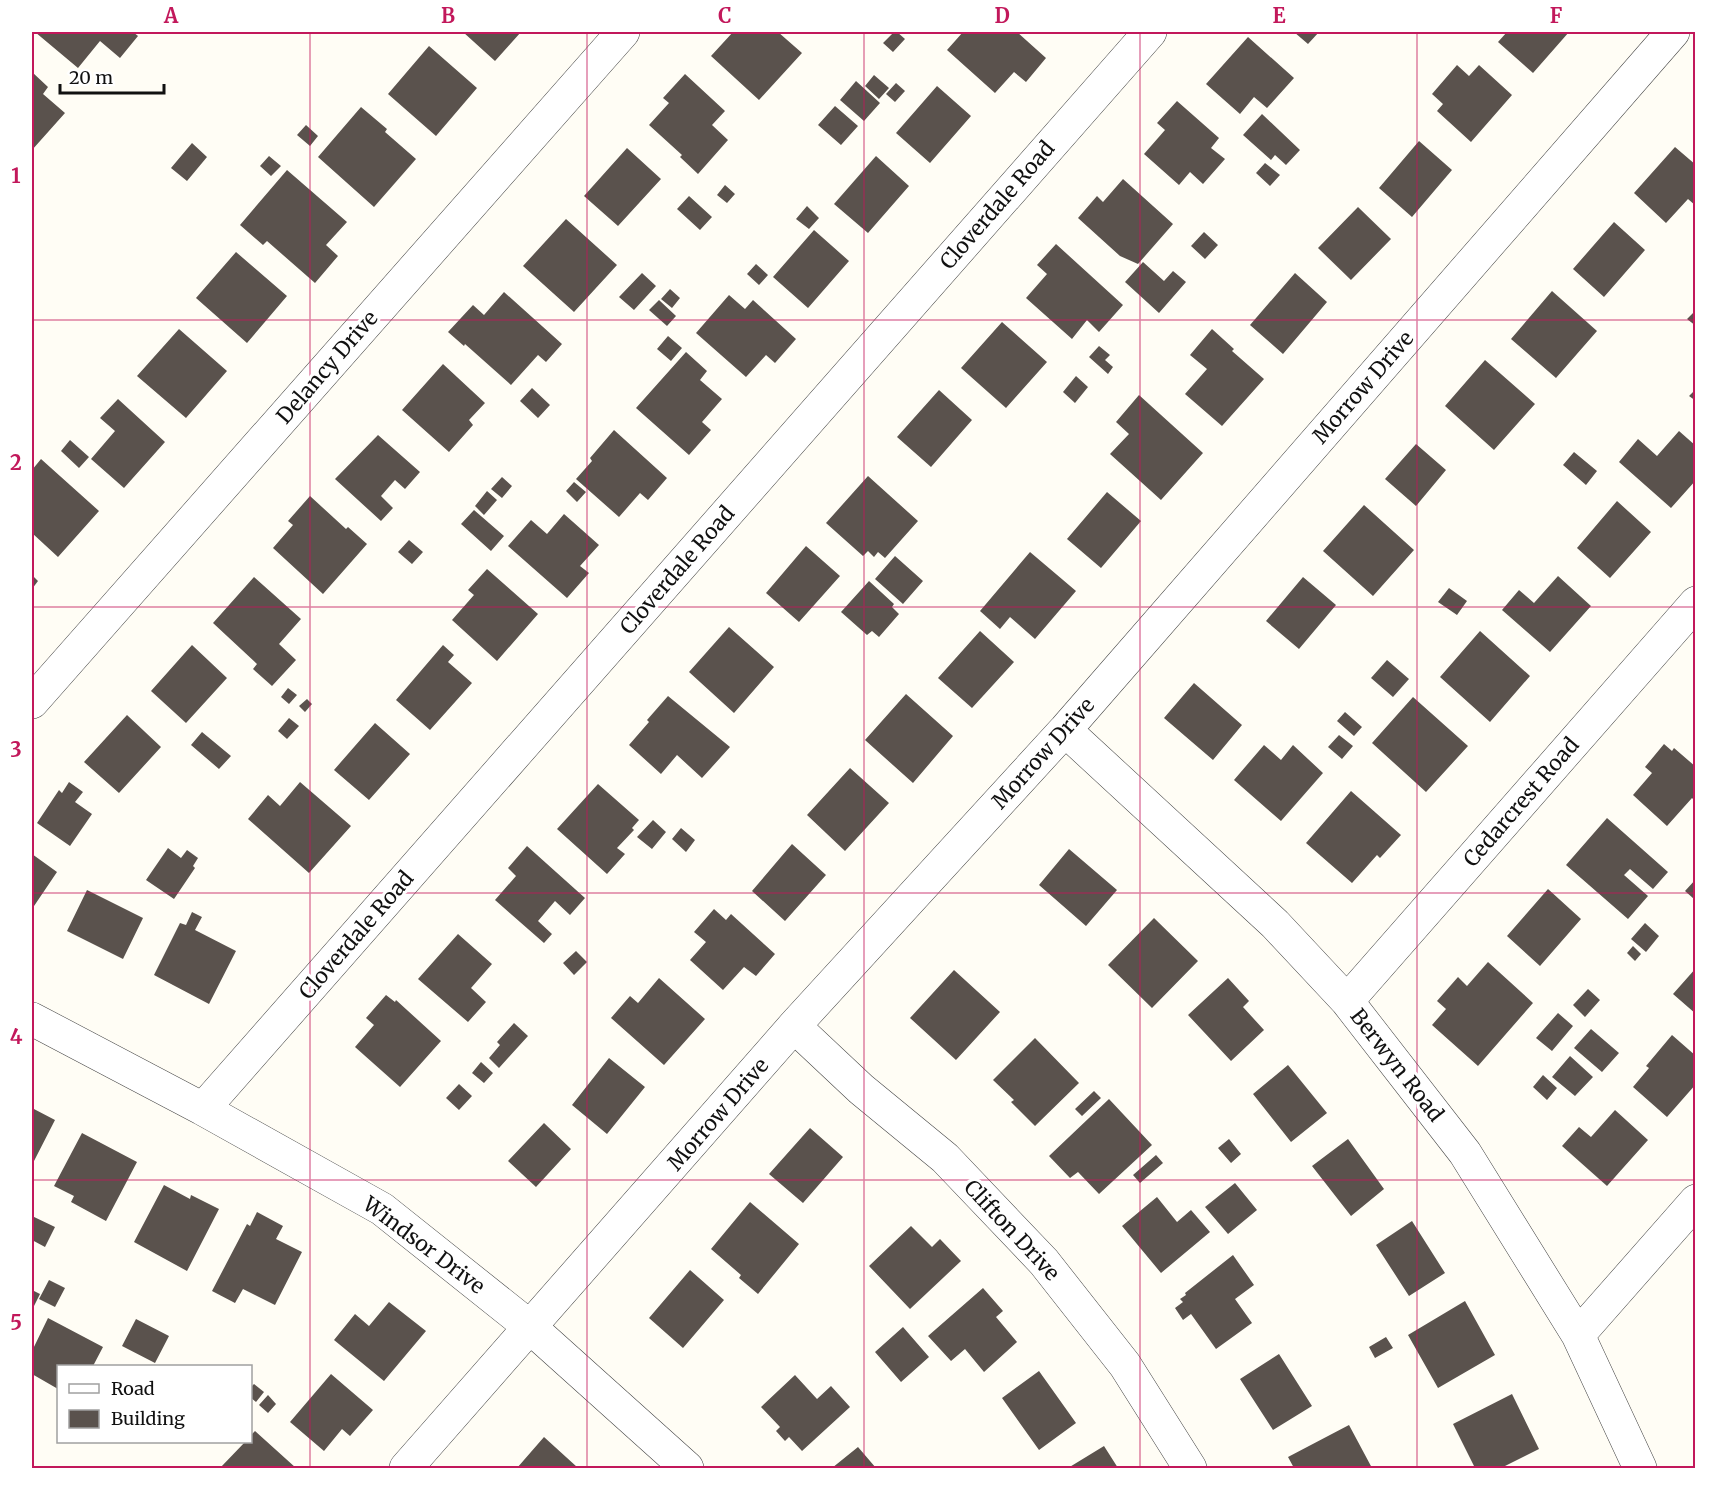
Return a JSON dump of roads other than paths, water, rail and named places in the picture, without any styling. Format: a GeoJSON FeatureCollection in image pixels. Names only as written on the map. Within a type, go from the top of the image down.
{"type":"FeatureCollection","features":[{"type":"Feature","properties":{"kind":"street","name":"Delancy Drive"},"geometry":{"type":"LineString","coordinates":[[32,702],[623,32]]}},
{"type":"Feature","properties":{"kind":"street","name":"Cloverdale Road"},"geometry":{"type":"LineString","coordinates":[[203,1109],[1150,32]]}},
{"type":"Feature","properties":{"kind":"street","name":"Morrow Drive"},"geometry":{"type":"LineString","coordinates":[[406,1468],[795,1026],[1065,730],[1673,32]]}},
{"type":"Feature","properties":{"kind":"street","name":"Cedarcrest Road"},"geometry":{"type":"LineString","coordinates":[[1347,1001],[1695,603]]}},
{"type":"Feature","properties":{"kind":"street","name":"Berwyn Road"},"geometry":{"type":"LineString","coordinates":[[1065,730],[1275,924],[1347,1001],[1465,1153],[1578,1335],[1640,1468]]}},
{"type":"Feature","properties":{"kind":"street","name":"Windsor Drive"},"geometry":{"type":"LineString","coordinates":[[32,1020],[203,1109],[382,1209],[530,1327],[687,1468]]}},
{"type":"Feature","properties":{"kind":"street","name":"Clifton Drive"},"geometry":{"type":"LineString","coordinates":[[795,1026],[861,1089],[945,1158],[1044,1262],[1125,1365],[1190,1468]]}},
{"type":"Feature","properties":{"kind":"street"},"geometry":{"type":"LineString","coordinates":[[1578,1335],[1695,1201]]}}]}
